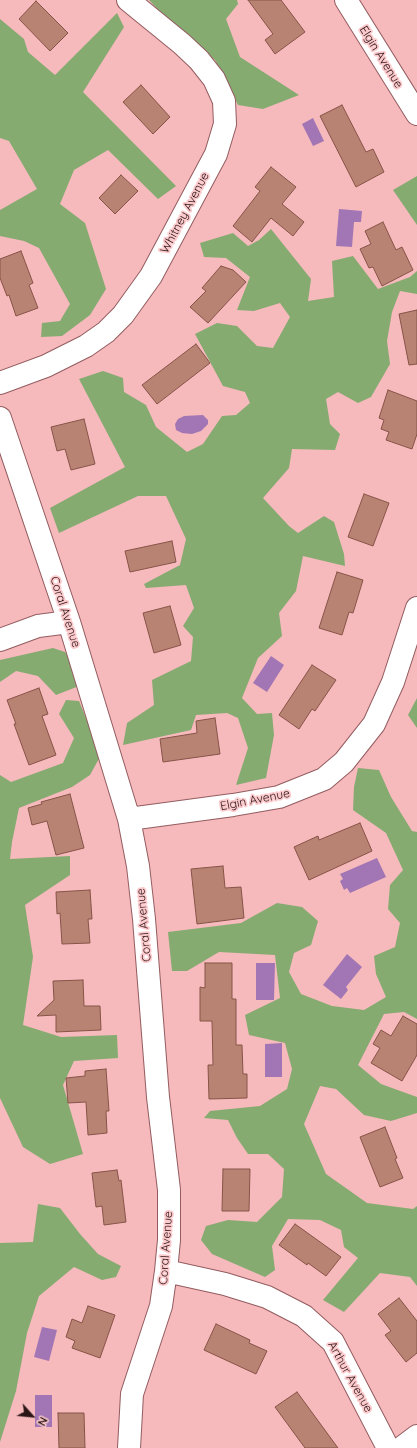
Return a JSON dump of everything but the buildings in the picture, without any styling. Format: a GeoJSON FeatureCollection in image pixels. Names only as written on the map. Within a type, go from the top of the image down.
{"type":"FeatureCollection","features":[{"type":"Feature","properties":{"kind":"street","name":"Whitney Avenue"},"geometry":{"type":"LineString","coordinates":[[0,383],[46,366],[86,346],[106,332],[122,315],[151,276],[216,154],[225,124],[224,101],[214,79],[200,60],[128,0]]}},
{"type":"Feature","properties":{"kind":"street","name":"Elgin Avenue"},"geometry":{"type":"LineString","coordinates":[[346,0],[417,114]]}},
{"type":"Feature","properties":{"kind":"street","name":"Coral Avenue"},"geometry":{"type":"LineString","coordinates":[[0,418],[69,622],[129,819],[138,866],[158,1097],[169,1190],[169,1240],[161,1306],[132,1394],[129,1448]]}},
{"type":"Feature","properties":{"kind":"street","name":"Elgin Avenue"},"geometry":{"type":"LineString","coordinates":[[129,819],[233,805],[279,797],[324,779],[344,762],[374,724],[411,647],[417,608]]}},
{"type":"Feature","properties":{"kind":"street"},"geometry":{"type":"LineString","coordinates":[[0,640],[38,626],[69,622]]}},
{"type":"Feature","properties":{"kind":"street","name":"Arthur Avenue"},"geometry":{"type":"LineString","coordinates":[[166,1270],[225,1284],[267,1297],[304,1316],[333,1342],[388,1448]]}},
{"type":"Feature","properties":{"kind":"street"},"geometry":{"type":"LineString","coordinates":[[401,1448],[417,1436]]}},
{"type":"Feature","properties":{"kind":"green space"},"geometry":{"type":"Polygon","coordinates":[[[149,0],[237,0],[238,4],[226,19],[240,57],[299,95],[263,109],[238,105],[215,60],[164,16],[149,0]]]}},
{"type":"Feature","properties":{"kind":"green space"},"geometry":{"type":"Polygon","coordinates":[[[117,13],[124,27],[83,92],[176,186],[158,199],[108,150],[74,170],[60,204],[85,223],[106,289],[90,315],[62,336],[41,337],[42,323],[60,321],[70,304],[39,248],[24,241],[0,236],[0,210],[37,189],[9,141],[0,138],[0,19],[24,39],[28,52],[55,75],[117,13]]]}},
{"type":"Feature","properties":{"kind":"green space"},"geometry":{"type":"Polygon","coordinates":[[[417,176],[417,225],[393,190],[417,176]]]}},
{"type":"Feature","properties":{"kind":"green space"},"geometry":{"type":"Polygon","coordinates":[[[271,229],[311,279],[308,301],[334,297],[332,261],[353,256],[378,289],[410,277],[417,271],[417,294],[400,291],[392,312],[387,341],[390,364],[371,397],[358,403],[338,392],[326,399],[330,424],[340,434],[335,450],[292,449],[289,468],[263,498],[289,526],[298,533],[324,516],[334,522],[344,554],[345,566],[303,556],[296,591],[279,613],[282,636],[258,658],[242,698],[257,714],[272,713],[274,735],[266,778],[236,785],[248,748],[238,718],[227,713],[196,715],[191,730],[123,745],[127,723],[154,705],[152,680],[191,661],[193,637],[183,626],[194,608],[186,585],[146,588],[144,584],[180,565],[186,539],[166,496],[138,496],[59,533],[50,508],[125,467],[79,379],[103,371],[123,378],[124,392],[146,405],[156,427],[187,452],[203,444],[222,416],[236,415],[250,403],[245,392],[223,386],[195,334],[217,323],[237,326],[257,346],[273,348],[290,317],[280,303],[254,311],[237,310],[250,277],[226,258],[204,257],[200,243],[233,233],[248,246],[259,240],[271,229]]]}},
{"type":"Feature","properties":{"kind":"green space"},"geometry":{"type":"Polygon","coordinates":[[[53,648],[65,652],[77,671],[79,686],[56,695],[38,676],[16,671],[0,682],[0,660],[53,648]]]}},
{"type":"Feature","properties":{"kind":"green space"},"geometry":{"type":"Polygon","coordinates":[[[417,698],[417,728],[408,715],[417,698]]]}},
{"type":"Feature","properties":{"kind":"green space"},"geometry":{"type":"Polygon","coordinates":[[[66,700],[79,701],[101,755],[90,775],[72,787],[19,808],[10,859],[70,856],[70,875],[25,905],[33,957],[23,1025],[61,1037],[117,1035],[118,1058],[74,1061],[63,1085],[83,1154],[50,1164],[23,1147],[0,1098],[0,775],[11,782],[63,763],[74,738],[59,714],[66,700]]]}},
{"type":"Feature","properties":{"kind":"green space"},"geometry":{"type":"Polygon","coordinates":[[[358,768],[379,770],[391,797],[412,831],[417,832],[417,1019],[404,1012],[384,1014],[358,1065],[381,1084],[417,1097],[417,1113],[391,1121],[364,1115],[336,1089],[320,1086],[304,1124],[326,1174],[367,1203],[413,1209],[417,1206],[417,1286],[410,1277],[380,1273],[344,1312],[323,1300],[358,1258],[344,1247],[341,1230],[320,1220],[288,1219],[272,1246],[275,1270],[265,1277],[212,1254],[201,1240],[206,1226],[228,1220],[257,1222],[282,1197],[284,1169],[268,1154],[248,1154],[237,1138],[228,1120],[204,1118],[210,1111],[260,1106],[287,1089],[292,1069],[285,1043],[249,1035],[245,1015],[280,998],[275,955],[219,952],[187,971],[172,971],[168,932],[241,923],[277,903],[302,907],[318,921],[311,945],[294,953],[289,972],[301,994],[332,1006],[364,1010],[386,997],[376,974],[374,956],[395,947],[400,923],[388,909],[390,885],[403,870],[386,833],[353,810],[354,787],[358,768]]]}},
{"type":"Feature","properties":{"kind":"green space"},"geometry":{"type":"Polygon","coordinates":[[[38,1204],[60,1208],[98,1254],[121,1266],[116,1277],[102,1280],[74,1267],[39,1296],[27,1333],[16,1391],[0,1442],[0,1243],[33,1242],[38,1204]]]}},
{"type":"Feature","properties":{"kind":"shaded area"},"geometry":{"type":"Polygon","coordinates":[[[313,118],[324,141],[313,146],[302,124],[313,118]]]}},
{"type":"Feature","properties":{"kind":"shaded area"},"geometry":{"type":"Polygon","coordinates":[[[339,209],[362,211],[361,222],[354,222],[352,247],[336,246],[339,209]]]}},
{"type":"Feature","properties":{"kind":"shaded area"},"geometry":{"type":"Polygon","coordinates":[[[203,415],[208,420],[208,424],[201,431],[192,434],[182,433],[176,430],[175,424],[178,419],[184,416],[203,415]]]}},
{"type":"Feature","properties":{"kind":"shaded area"},"geometry":{"type":"Polygon","coordinates":[[[271,656],[284,665],[267,692],[253,683],[271,656]]]}},
{"type":"Feature","properties":{"kind":"shaded area"},"geometry":{"type":"Polygon","coordinates":[[[377,858],[386,877],[350,893],[347,888],[344,890],[340,881],[343,879],[340,874],[377,858]]]}},
{"type":"Feature","properties":{"kind":"shaded area"},"geometry":{"type":"Polygon","coordinates":[[[347,954],[362,967],[346,987],[348,990],[341,999],[323,985],[347,954]]]}},
{"type":"Feature","properties":{"kind":"shaded area"},"geometry":{"type":"Polygon","coordinates":[[[256,963],[275,963],[274,1000],[256,1000],[256,963]]]}},
{"type":"Feature","properties":{"kind":"shaded area"},"geometry":{"type":"Polygon","coordinates":[[[282,1043],[282,1077],[265,1077],[265,1044],[282,1043]]]}},
{"type":"Feature","properties":{"kind":"shaded area"},"geometry":{"type":"Polygon","coordinates":[[[42,1327],[57,1330],[49,1361],[34,1357],[42,1327]]]}},
{"type":"Feature","properties":{"kind":"shaded area"},"geometry":{"type":"Polygon","coordinates":[[[35,1395],[52,1395],[52,1427],[35,1427],[35,1395]]]}}]}
